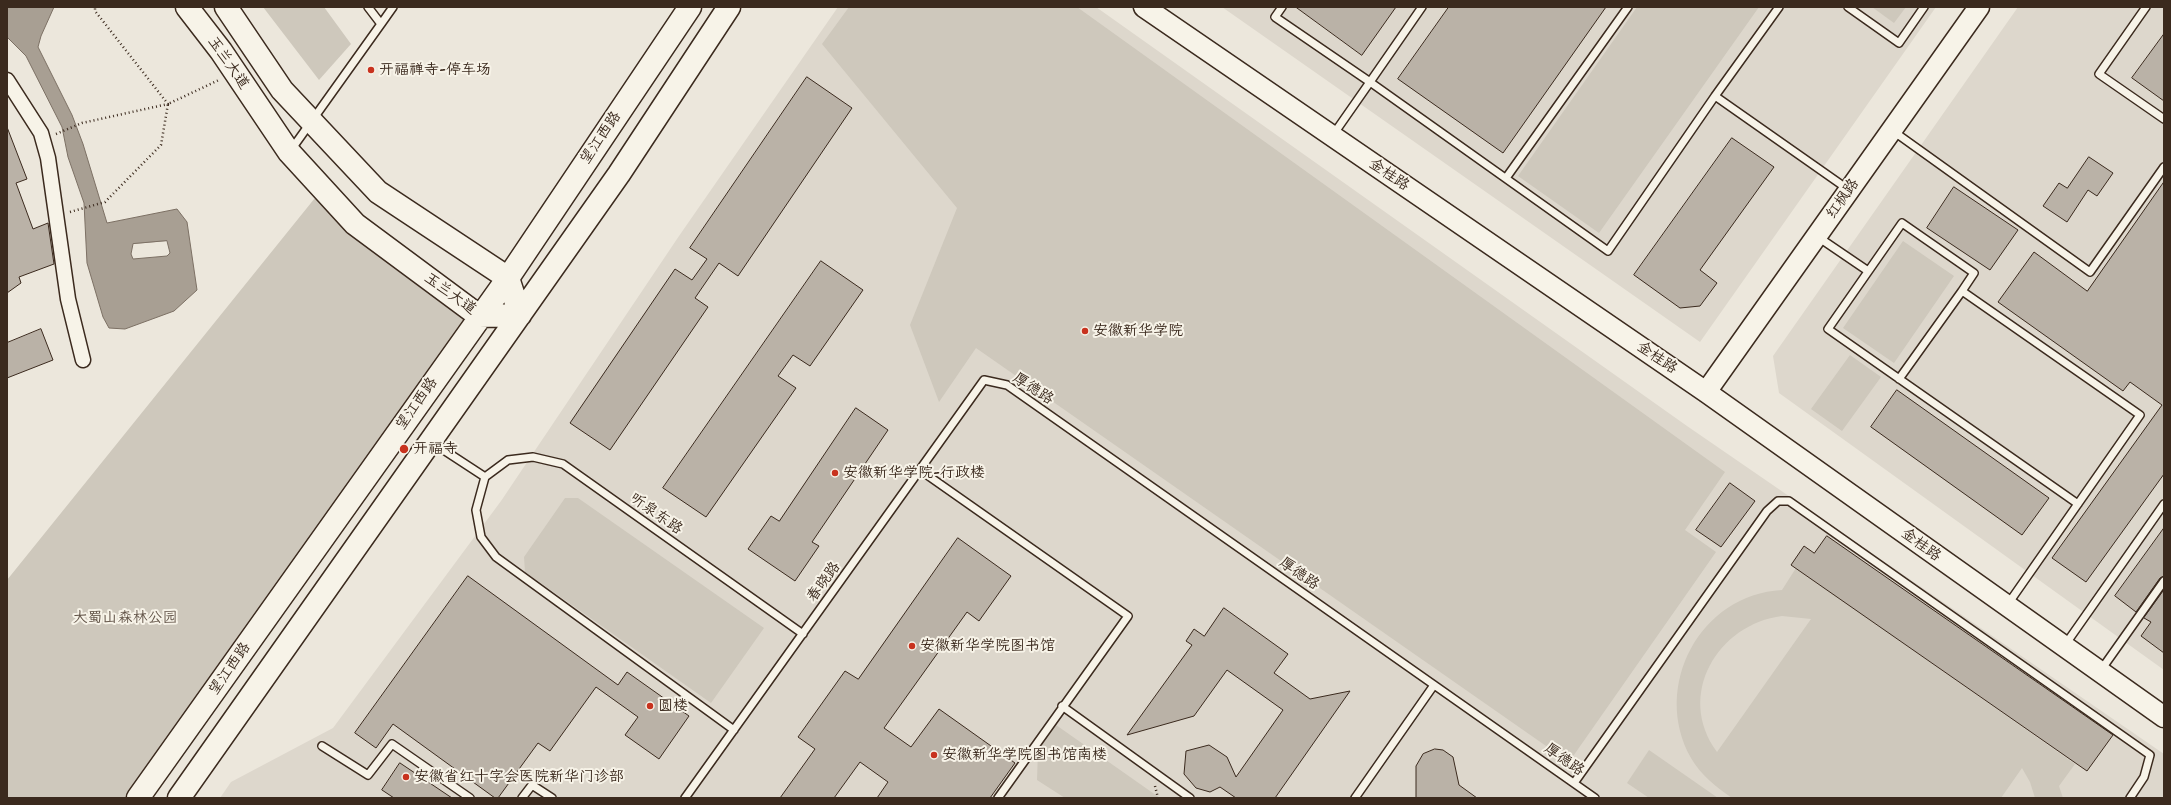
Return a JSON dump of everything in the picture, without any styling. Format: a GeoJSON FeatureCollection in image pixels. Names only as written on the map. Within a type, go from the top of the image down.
{"type":"FeatureCollection","features":[{"type":"Feature","properties":{"kind":"main road","name":"玉兰大道"},"geometry":{"type":"LineString","coordinates":[[187,7],[235,73],[289,152],[355,224],[479,316],[520,315]]}},
{"type":"Feature","properties":{"kind":"main road","name":"玉兰大道"},"geometry":{"type":"LineString","coordinates":[[226,7],[282,90],[378,192],[508,278]]}},
{"type":"Feature","properties":{"kind":"main road","name":"望江西路"},"geometry":{"type":"LineString","coordinates":[[138,798],[479,316],[508,278],[690,7]]}},
{"type":"Feature","properties":{"kind":"main road"},"geometry":{"type":"LineString","coordinates":[[179,798],[620,174],[730,7]]}},
{"type":"Feature","properties":{"kind":"main road"},"geometry":{"type":"LineString","coordinates":[[508,278],[520,315]]}},
{"type":"Feature","properties":{"kind":"street","name":"金桂路"},"geometry":{"type":"LineString","coordinates":[[1144,7],[1706,392],[2164,717]]}},
{"type":"Feature","properties":{"kind":"street","name":"红枫路"},"geometry":{"type":"LineString","coordinates":[[1706,392],[1979,7]]}},
{"type":"Feature","properties":{"kind":"street"},"geometry":{"type":"LineString","coordinates":[[7,80],[41,133],[48,158],[68,298],[83,360]]}},
{"type":"Feature","properties":{"kind":"lane"},"geometry":{"type":"LineString","coordinates":[[368,7],[381,24]]}},
{"type":"Feature","properties":{"kind":"lane"},"geometry":{"type":"LineString","coordinates":[[289,152],[393,7]]}},
{"type":"Feature","properties":{"kind":"lane"},"geometry":{"type":"LineString","coordinates":[[1282,7],[1275,17],[1370,82],[1608,251],[1715,96],[1779,7]]}},
{"type":"Feature","properties":{"kind":"lane"},"geometry":{"type":"LineString","coordinates":[[1332,136],[1422,7]]}},
{"type":"Feature","properties":{"kind":"lane"},"geometry":{"type":"LineString","coordinates":[[1506,178],[1628,7]]}},
{"type":"Feature","properties":{"kind":"lane"},"geometry":{"type":"LineString","coordinates":[[1848,7],[1899,43],[1924,7]]}},
{"type":"Feature","properties":{"kind":"lane"},"geometry":{"type":"LineString","coordinates":[[2146,7],[2099,74],[2164,119]]}},
{"type":"Feature","properties":{"kind":"lane"},"geometry":{"type":"LineString","coordinates":[[1715,96],[1849,190]]}},
{"type":"Feature","properties":{"kind":"lane"},"geometry":{"type":"LineString","coordinates":[[1892,130],[2090,272],[2164,167]]}},
{"type":"Feature","properties":{"kind":"lane"},"geometry":{"type":"LineString","coordinates":[[1899,379],[1974,273],[1902,223],[1828,329],[1899,379],[2078,504]]}},
{"type":"Feature","properties":{"kind":"lane"},"geometry":{"type":"LineString","coordinates":[[1816,236],[1868,271]]}},
{"type":"Feature","properties":{"kind":"lane"},"geometry":{"type":"LineString","coordinates":[[1962,290],[2140,415],[2007,606]]}},
{"type":"Feature","properties":{"kind":"lane","name":"春晓路"},"geometry":{"type":"LineString","coordinates":[[685,798],[984,380]]}},
{"type":"Feature","properties":{"kind":"lane","name":"厚德路"},"geometry":{"type":"LineString","coordinates":[[984,380],[1007,385],[1594,798]]}},
{"type":"Feature","properties":{"kind":"lane"},"geometry":{"type":"LineString","coordinates":[[431,441],[485,476],[476,510],[481,537],[496,558],[734,730]]}},
{"type":"Feature","properties":{"kind":"lane","name":"听泉东路"},"geometry":{"type":"LineString","coordinates":[[485,476],[508,460],[533,457],[563,464],[803,634]]}},
{"type":"Feature","properties":{"kind":"lane"},"geometry":{"type":"LineString","coordinates":[[920,470],[1128,616],[1062,706],[998,798]]}},
{"type":"Feature","properties":{"kind":"lane"},"geometry":{"type":"LineString","coordinates":[[1574,783],[1767,511],[1778,501],[1789,501],[2150,755],[2144,777],[2130,798]]}},
{"type":"Feature","properties":{"kind":"lane"},"geometry":{"type":"LineString","coordinates":[[2064,647],[2164,504]]}},
{"type":"Feature","properties":{"kind":"lane"},"geometry":{"type":"LineString","coordinates":[[2099,672],[2164,581]]}},
{"type":"Feature","properties":{"kind":"lane"},"geometry":{"type":"LineString","coordinates":[[1355,798],[1434,685]]}},
{"type":"Feature","properties":{"kind":"lane"},"geometry":{"type":"LineString","coordinates":[[1062,706],[1190,798]]}},
{"type":"Feature","properties":{"kind":"lane"},"geometry":{"type":"LineString","coordinates":[[322,746],[368,775],[392,744],[470,798]]}},
{"type":"Feature","properties":{"kind":"lane"},"geometry":{"type":"LineString","coordinates":[[522,798],[532,785],[552,798]]}},
{"type":"Feature","properties":{"kind":"path"},"geometry":{"type":"LineString","coordinates":[[77,211],[105,202],[161,145],[168,104],[93,7]]}},
{"type":"Feature","properties":{"kind":"path"},"geometry":{"type":"LineString","coordinates":[[57,133],[82,123],[168,104],[235,73]]}},
{"type":"Feature","properties":{"kind":"shaded area"},"geometry":{"type":"Polygon","coordinates":[[[7,7],[54,7],[41,36],[38,47],[72,115],[83,144],[107,223],[177,209],[187,222],[197,290],[174,311],[125,329],[109,328],[103,317],[87,263],[84,203],[68,157],[62,127],[26,56],[7,37],[7,7]],[[167,241],[133,244],[131,254],[133,259],[167,256],[170,253],[167,241]]]}},
{"type":"Feature","properties":{"kind":"shaded area","name":"安徽新华学院"},"geometry":{"type":"Polygon","coordinates":[[[838,7],[1096,7],[1687,426],[2164,754],[2164,798],[220,798],[231,782],[333,728],[501,501],[679,236],[838,7]]]}},
{"type":"Feature","properties":{"kind":"shaded area"},"geometry":{"type":"Polygon","coordinates":[[[1222,7],[1936,7],[1700,342],[1222,7]]]}},
{"type":"Feature","properties":{"kind":"shaded area"},"geometry":{"type":"Polygon","coordinates":[[[2018,7],[2164,7],[2164,670],[1779,393],[1773,356],[2018,7]]]}},
{"type":"Feature","properties":{"kind":"green space"},"geometry":{"type":"Polygon","coordinates":[[[263,7],[324,7],[351,44],[319,80],[263,7]]]}},
{"type":"Feature","properties":{"kind":"green space"},"geometry":{"type":"Polygon","coordinates":[[[849,7],[1077,7],[1725,472],[1685,530],[1716,552],[1569,762],[976,348],[939,402],[910,325],[957,208],[822,44],[849,7]]]}},
{"type":"Feature","properties":{"kind":"green space"},"geometry":{"type":"Polygon","coordinates":[[[1637,7],[1759,7],[1599,233],[1518,176],[1637,7]]]}},
{"type":"Feature","properties":{"kind":"green space"},"geometry":{"type":"Polygon","coordinates":[[[1872,7],[1906,7],[1894,23],[1872,7]]]}},
{"type":"Feature","properties":{"kind":"green space","name":"大蜀山森林公园"},"geometry":{"type":"Polygon","coordinates":[[[323,188],[479,316],[138,798],[7,798],[7,580],[323,188]]]}},
{"type":"Feature","properties":{"kind":"green space"},"geometry":{"type":"Polygon","coordinates":[[[1903,241],[1954,276],[1894,363],[1843,328],[1903,241]]]}},
{"type":"Feature","properties":{"kind":"green space"},"geometry":{"type":"Polygon","coordinates":[[[1850,355],[1881,377],[1842,431],[1811,409],[1850,355]]]}},
{"type":"Feature","properties":{"kind":"green space"},"geometry":{"type":"Polygon","coordinates":[[[565,498],[578,498],[764,628],[711,703],[525,572],[524,557],[565,498]]]}},
{"type":"Feature","properties":{"kind":"green space"},"geometry":{"type":"Polygon","coordinates":[[[1796,568],[2075,764],[2059,786],[2063,798],[2035,798],[2030,782],[2022,768],[2001,798],[1732,798],[1726,794],[1699,770],[1691,758],[1680,731],[1677,702],[1681,675],[1691,649],[1707,626],[1728,608],[1753,595],[1782,590],[1796,568]],[[1782,616],[1759,622],[1739,633],[1722,648],[1710,666],[1702,686],[1700,708],[1705,730],[1717,752],[1811,619],[1782,616]]]}},
{"type":"Feature","properties":{"kind":"green space"},"geometry":{"type":"Polygon","coordinates":[[[1056,725],[1160,798],[1065,798],[1037,780],[1038,750],[1056,725]]]}},
{"type":"Feature","properties":{"kind":"green space"},"geometry":{"type":"Polygon","coordinates":[[[1649,750],[1718,798],[1649,798],[1627,783],[1649,750]]]}},
{"type":"Feature","properties":{"kind":"building"},"geometry":{"type":"Polygon","coordinates":[[[1296,7],[1396,7],[1362,55],[1296,7]]]}},
{"type":"Feature","properties":{"kind":"building"},"geometry":{"type":"Polygon","coordinates":[[[1449,7],[1606,7],[1503,153],[1398,79],[1449,7]]]}},
{"type":"Feature","properties":{"kind":"building"},"geometry":{"type":"Polygon","coordinates":[[[2164,34],[2164,101],[2132,78],[2164,34]]]}},
{"type":"Feature","properties":{"kind":"building"},"geometry":{"type":"Polygon","coordinates":[[[807,77],[852,108],[738,276],[719,263],[695,298],[708,307],[610,450],[570,423],[675,269],[692,280],[707,259],[690,248],[807,77]]]}},
{"type":"Feature","properties":{"kind":"building"},"geometry":{"type":"Polygon","coordinates":[[[7,127],[27,179],[16,183],[33,229],[48,223],[54,264],[19,277],[21,283],[7,293],[7,127]]]}},
{"type":"Feature","properties":{"kind":"building"},"geometry":{"type":"Polygon","coordinates":[[[1732,138],[1774,167],[1700,270],[1717,283],[1700,306],[1680,308],[1634,275],[1732,138]]]}},
{"type":"Feature","properties":{"kind":"building"},"geometry":{"type":"Polygon","coordinates":[[[2089,157],[2113,173],[2097,196],[2088,190],[2067,222],[2043,206],[2059,183],[2067,188],[2089,157]]]}},
{"type":"Feature","properties":{"kind":"building"},"geometry":{"type":"Polygon","coordinates":[[[2164,182],[2164,474],[2086,582],[2052,558],[2162,405],[2130,382],[2123,391],[1998,302],[2034,252],[2087,291],[2164,182]]]}},
{"type":"Feature","properties":{"kind":"building"},"geometry":{"type":"Polygon","coordinates":[[[1954,187],[2018,230],[1990,270],[1927,228],[1954,187]]]}},
{"type":"Feature","properties":{"kind":"building"},"geometry":{"type":"Polygon","coordinates":[[[821,261],[863,290],[810,366],[793,355],[778,376],[796,388],[706,517],[663,488],[821,261]]]}},
{"type":"Feature","properties":{"kind":"building"},"geometry":{"type":"Polygon","coordinates":[[[41,329],[53,360],[7,378],[7,343],[41,329]]]}},
{"type":"Feature","properties":{"kind":"building"},"geometry":{"type":"Polygon","coordinates":[[[1897,390],[2049,498],[2022,535],[1871,427],[1897,390]]]}},
{"type":"Feature","properties":{"kind":"building","name":"安徽新华学院-行政楼"},"geometry":{"type":"Polygon","coordinates":[[[856,408],[888,430],[812,542],[819,546],[795,581],[748,549],[771,516],[779,521],[856,408]]]}},
{"type":"Feature","properties":{"kind":"building"},"geometry":{"type":"Polygon","coordinates":[[[1730,483],[1755,501],[1721,547],[1696,530],[1730,483]]]}},
{"type":"Feature","properties":{"kind":"building"},"geometry":{"type":"Polygon","coordinates":[[[2164,528],[2164,576],[2160,578],[2136,612],[2115,596],[2164,528]]]}},
{"type":"Feature","properties":{"kind":"building"},"geometry":{"type":"Polygon","coordinates":[[[1827,536],[2113,735],[2087,771],[1791,565],[1804,546],[1814,553],[1827,536]]]}},
{"type":"Feature","properties":{"kind":"building","name":"安徽新华学院图书馆"},"geometry":{"type":"Polygon","coordinates":[[[958,538],[1011,576],[979,621],[967,612],[884,728],[911,747],[939,709],[1015,763],[990,798],[877,798],[888,782],[860,762],[834,798],[780,798],[815,749],[798,737],[845,671],[858,679],[958,538]]]}},
{"type":"Feature","properties":{"kind":"building"},"geometry":{"type":"Polygon","coordinates":[[[468,576],[618,685],[627,672],[689,716],[659,759],[625,735],[638,717],[596,687],[550,751],[538,743],[498,798],[495,798],[393,724],[376,748],[355,733],[468,576]]]}},
{"type":"Feature","properties":{"kind":"building"},"geometry":{"type":"Polygon","coordinates":[[[2164,590],[2164,653],[2141,636],[2151,622],[2144,618],[2164,590]]]}},
{"type":"Feature","properties":{"kind":"building"},"geometry":{"type":"Polygon","coordinates":[[[1224,608],[1288,654],[1274,673],[1310,699],[1350,691],[1275,798],[1236,798],[1220,787],[1210,792],[1196,788],[1184,774],[1186,751],[1209,745],[1227,757],[1236,777],[1283,710],[1227,670],[1194,716],[1127,735],[1192,645],[1186,641],[1194,629],[1204,636],[1224,608]]]}},
{"type":"Feature","properties":{"kind":"building"},"geometry":{"type":"Polygon","coordinates":[[[1435,749],[1443,750],[1453,757],[1459,785],[1477,798],[1416,798],[1416,766],[1423,754],[1435,749]]]}},
{"type":"Feature","properties":{"kind":"building","name":"安徽省红十字会医院新华门诊部"},"geometry":{"type":"Polygon","coordinates":[[[400,763],[452,798],[394,798],[382,790],[400,763]]]}},
{"type":"Feature","properties":{"kind":"place","name":"开福禅寺-停车场"},"geometry":{"type":"Point","coordinates":[371,70]}},
{"type":"Feature","properties":{"kind":"place","name":"安徽新华学院"},"geometry":{"type":"Point","coordinates":[1085,331]}},
{"type":"Feature","properties":{"kind":"place","name":"开福寺"},"geometry":{"type":"Point","coordinates":[404,449]}},
{"type":"Feature","properties":{"kind":"place","name":"安徽新华学院-行政楼"},"geometry":{"type":"Point","coordinates":[835,473]}},
{"type":"Feature","properties":{"kind":"place","name":"安徽新华学院图书馆"},"geometry":{"type":"Point","coordinates":[912,646]}},
{"type":"Feature","properties":{"kind":"place","name":"圆楼"},"geometry":{"type":"Point","coordinates":[650,706]}},
{"type":"Feature","properties":{"kind":"place","name":"安徽新华学院图书馆南楼"},"geometry":{"type":"Point","coordinates":[934,755]}},
{"type":"Feature","properties":{"kind":"place","name":"安徽省红十字会医院新华门诊部"},"geometry":{"type":"Point","coordinates":[406,777]}}]}
